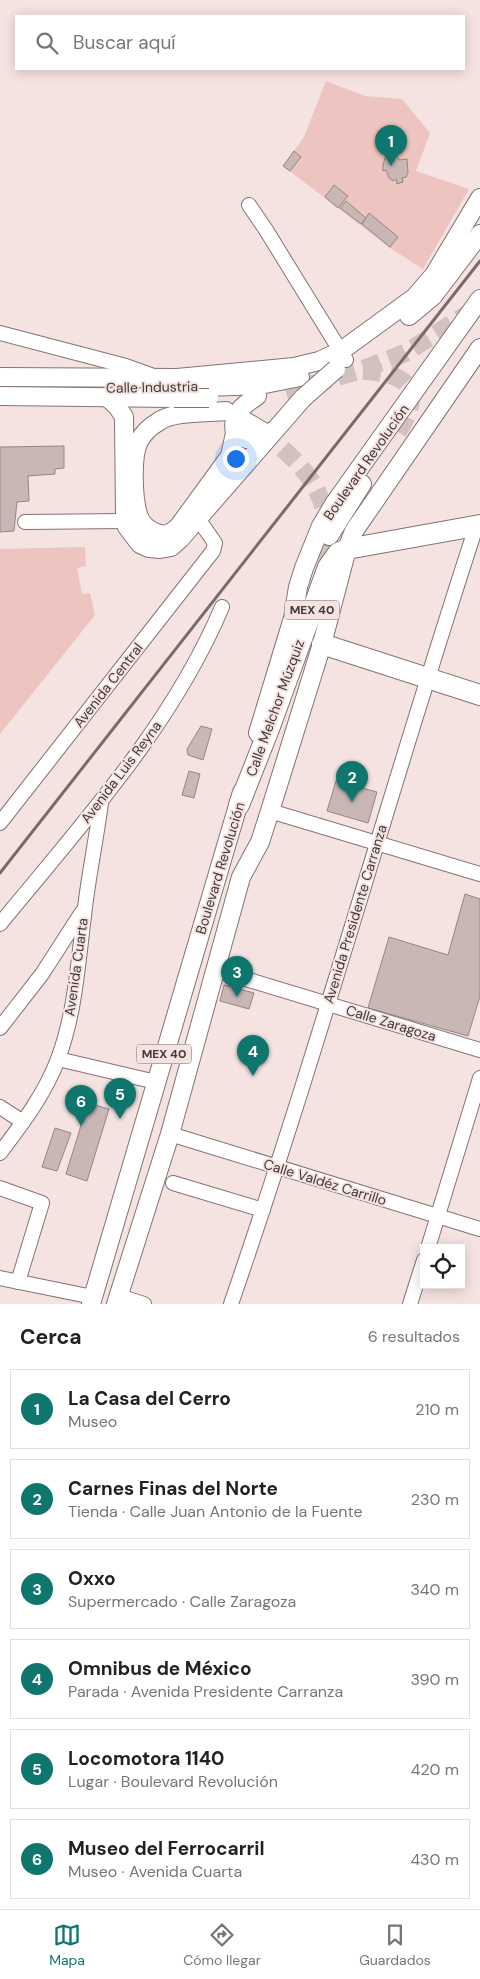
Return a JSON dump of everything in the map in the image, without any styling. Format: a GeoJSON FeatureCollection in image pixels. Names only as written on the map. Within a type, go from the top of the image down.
{"type":"FeatureCollection","features":[{"type":"Feature","properties":{"kind":"highway"},"geometry":{"type":"LineString","coordinates":[[347,549],[479,524]]}},
{"type":"Feature","properties":{"kind":"highway","name":"Calle Melchor Múzquiz"},"geometry":{"type":"LineString","coordinates":[[239,805],[328,567],[334,557],[347,549]]}},
{"type":"Feature","properties":{"kind":"highway"},"geometry":{"type":"LineString","coordinates":[[322,644],[480,696]]}},
{"type":"Feature","properties":{"kind":"main road"},"geometry":{"type":"LineString","coordinates":[[234,419],[170,417],[159,421],[139,442],[135,459],[137,506],[141,522],[148,529],[155,532],[170,533],[194,514],[268,431],[341,360],[415,297],[434,275],[480,198]]}},
{"type":"Feature","properties":{"kind":"main road"},"geometry":{"type":"LineString","coordinates":[[0,378],[156,376],[177,378],[294,367],[319,361],[341,360],[420,308],[433,296],[480,234]]}},
{"type":"Feature","properties":{"kind":"main road","name":"Boulevard Revolución"},"geometry":{"type":"LineString","coordinates":[[92,1300],[239,805],[293,618],[298,587],[313,544],[334,504],[479,304]]}},
{"type":"Feature","properties":{"kind":"main road"},"geometry":{"type":"LineString","coordinates":[[347,549],[362,516],[480,348]]}},
{"type":"Feature","properties":{"kind":"main road","name":"Calle Industria"},"geometry":{"type":"LineString","coordinates":[[0,396],[109,399],[260,385],[303,376]]}},
{"type":"Feature","properties":{"kind":"main road","name":"Calle Industria"},"geometry":{"type":"LineString","coordinates":[[0,386],[110,388],[177,392],[209,398],[257,396],[286,392]]}},
{"type":"Feature","properties":{"kind":"main road"},"geometry":{"type":"LineString","coordinates":[[177,392],[234,419],[247,440],[262,438],[268,431]]}},
{"type":"Feature","properties":{"kind":"main road"},"geometry":{"type":"LineString","coordinates":[[234,419],[234,427],[236,413],[241,406],[257,396]]}},
{"type":"Feature","properties":{"kind":"main road"},"geometry":{"type":"LineString","coordinates":[[109,399],[118,406],[124,417],[125,521],[140,544],[149,548],[171,547],[194,514],[230,456],[234,419]]}},
{"type":"Feature","properties":{"kind":"main road"},"geometry":{"type":"LineString","coordinates":[[293,618],[331,533],[398,432]]}},
{"type":"Feature","properties":{"kind":"main road","name":"MEX 40"},"geometry":{"type":"LineString","coordinates":[[118,1300],[170,1134],[241,877],[260,842],[322,644],[347,549]]}},
{"type":"Feature","properties":{"kind":"main road"},"geometry":{"type":"LineString","coordinates":[[241,877],[320,615]]}},
{"type":"Feature","properties":{"kind":"street"},"geometry":{"type":"LineString","coordinates":[[249,205],[266,230],[341,360]]}},
{"type":"Feature","properties":{"kind":"street"},"geometry":{"type":"LineString","coordinates":[[0,333],[126,366],[156,376]]}},
{"type":"Feature","properties":{"kind":"street","name":"Avenida Central"},"geometry":{"type":"LineString","coordinates":[[0,823],[215,547],[215,543],[194,514]]}},
{"type":"Feature","properties":{"kind":"street"},"geometry":{"type":"LineString","coordinates":[[25,522],[125,521]]}},
{"type":"Feature","properties":{"kind":"street","name":"Avenida Presidente Carranza"},"geometry":{"type":"LineString","coordinates":[[231,1304],[278,1167],[427,678],[479,524]]}},
{"type":"Feature","properties":{"kind":"street","name":"Avenida Luis Reyna"},"geometry":{"type":"LineString","coordinates":[[0,924],[101,802],[159,721],[209,638],[222,606]]}},
{"type":"Feature","properties":{"kind":"street","name":"Avenida Cuarta"},"geometry":{"type":"LineString","coordinates":[[0,1153],[23,1122],[44,1088],[58,1059],[76,982],[101,802]]}},
{"type":"Feature","properties":{"kind":"street"},"geometry":{"type":"LineString","coordinates":[[270,811],[480,874]]}},
{"type":"Feature","properties":{"kind":"street"},"geometry":{"type":"LineString","coordinates":[[0,1028],[42,974],[85,907]]}},
{"type":"Feature","properties":{"kind":"street","name":"Calle Zaragoza"},"geometry":{"type":"LineString","coordinates":[[216,970],[480,1050]]}},
{"type":"Feature","properties":{"kind":"street"},"geometry":{"type":"LineString","coordinates":[[58,1059],[156,1082]]}},
{"type":"Feature","properties":{"kind":"street"},"geometry":{"type":"LineString","coordinates":[[429,1244],[480,1078]]}},
{"type":"Feature","properties":{"kind":"street"},"geometry":{"type":"LineString","coordinates":[[0,1108],[23,1122]]}},
{"type":"Feature","properties":{"kind":"street","name":"Calle Valdéz Carrillo"},"geometry":{"type":"LineString","coordinates":[[170,1134],[480,1229]]}},
{"type":"Feature","properties":{"kind":"street"},"geometry":{"type":"LineString","coordinates":[[173,1183],[263,1210]]}},
{"type":"Feature","properties":{"kind":"street"},"geometry":{"type":"LineString","coordinates":[[0,1188],[42,1203],[18,1282]]}},
{"type":"Feature","properties":{"kind":"street"},"geometry":{"type":"LineString","coordinates":[[410,1304],[420,1273]]}},
{"type":"Feature","properties":{"kind":"street"},"geometry":{"type":"LineString","coordinates":[[0,1278],[92,1300]]}},
{"type":"Feature","properties":{"kind":"street"},"geometry":{"type":"LineString","coordinates":[[118,1300],[144,1304]]}},
{"type":"Feature","properties":{"kind":"shaded area"},"geometry":{"type":"Polygon","coordinates":[[[326,81],[365,96],[402,99],[430,133],[416,171],[469,189],[423,269],[390,248],[283,166],[304,137],[326,81]]]}},
{"type":"Feature","properties":{"kind":"shaded area"},"geometry":{"type":"Polygon","coordinates":[[[85,547],[86,566],[77,568],[82,594],[90,593],[95,615],[0,734],[0,549],[85,547]]]}},
{"type":"Feature","properties":{"kind":"building"},"geometry":{"type":"Polygon","coordinates":[[[294,151],[301,157],[290,171],[283,166],[294,151]]]}},
{"type":"Feature","properties":{"kind":"building"},"geometry":{"type":"Polygon","coordinates":[[[397,155],[399,160],[407,159],[408,173],[406,177],[402,178],[403,182],[397,184],[396,179],[393,181],[389,178],[386,170],[383,171],[383,165],[385,158],[397,155]]]}},
{"type":"Feature","properties":{"kind":"building"},"geometry":{"type":"Polygon","coordinates":[[[334,185],[348,196],[338,208],[325,197],[334,185]]]}},
{"type":"Feature","properties":{"kind":"building"},"geometry":{"type":"Polygon","coordinates":[[[346,201],[366,218],[361,224],[340,208],[346,201]]]}},
{"type":"Feature","properties":{"kind":"building"},"geometry":{"type":"Polygon","coordinates":[[[369,213],[398,237],[390,247],[362,224],[369,213]]]}},
{"type":"Feature","properties":{"kind":"building"},"geometry":{"type":"Polygon","coordinates":[[[64,446],[64,468],[55,469],[55,474],[28,476],[29,501],[17,502],[14,531],[0,532],[0,447],[64,446]]]}},
{"type":"Feature","properties":{"kind":"building"},"geometry":{"type":"Polygon","coordinates":[[[201,726],[212,729],[203,760],[188,755],[187,749],[201,726]]]}},
{"type":"Feature","properties":{"kind":"building"},"geometry":{"type":"Polygon","coordinates":[[[189,771],[200,774],[194,798],[182,795],[189,771]]]}},
{"type":"Feature","properties":{"kind":"building"},"geometry":{"type":"Polygon","coordinates":[[[336,781],[377,792],[368,823],[327,811],[336,781]]]}},
{"type":"Feature","properties":{"kind":"building"},"geometry":{"type":"Polygon","coordinates":[[[465,894],[480,899],[480,996],[468,1036],[368,1008],[389,937],[448,955],[465,894]]]}},
{"type":"Feature","properties":{"kind":"building"},"geometry":{"type":"Polygon","coordinates":[[[224,985],[254,993],[249,1009],[220,1001],[224,985]]]}},
{"type":"Feature","properties":{"kind":"building"},"geometry":{"type":"Polygon","coordinates":[[[88,1103],[109,1109],[87,1181],[66,1174],[88,1103]]]}},
{"type":"Feature","properties":{"kind":"building"},"geometry":{"type":"Polygon","coordinates":[[[55,1128],[71,1133],[57,1171],[42,1167],[55,1128]]]}},
{"type":"Feature","properties":{"kind":"tunnel"},"geometry":{"type":"LineString","coordinates":[[286,392],[358,371],[405,353],[472,311]]}},
{"type":"Feature","properties":{"kind":"tunnel"},"geometry":{"type":"LineString","coordinates":[[363,371],[392,376],[402,380],[408,387],[411,395],[410,405],[406,418],[398,432]]}},
{"type":"Feature","properties":{"kind":"tunnel"},"geometry":{"type":"LineString","coordinates":[[262,431],[300,466],[318,493],[324,508],[327,525],[324,575]]}},
{"type":"Feature","properties":{"kind":"railway"},"geometry":{"type":"LineString","coordinates":[[0,873],[480,261]]}},
{"type":"Feature","properties":{"kind":"place","name":"La Casa del Cerro"},"geometry":{"type":"Point","coordinates":[391,166]}},
{"type":"Feature","properties":{"kind":"place","name":"Carnes Finas del Norte"},"geometry":{"type":"Point","coordinates":[352,802]}},
{"type":"Feature","properties":{"kind":"place","name":"Oxxo"},"geometry":{"type":"Point","coordinates":[237,997]}},
{"type":"Feature","properties":{"kind":"place","name":"Omnibus de México"},"geometry":{"type":"Point","coordinates":[253,1076]}},
{"type":"Feature","properties":{"kind":"place","name":"Locomotora 1140"},"geometry":{"type":"Point","coordinates":[120,1119]}},
{"type":"Feature","properties":{"kind":"place","name":"Museo del Ferrocarril"},"geometry":{"type":"Point","coordinates":[81,1126]}}]}
